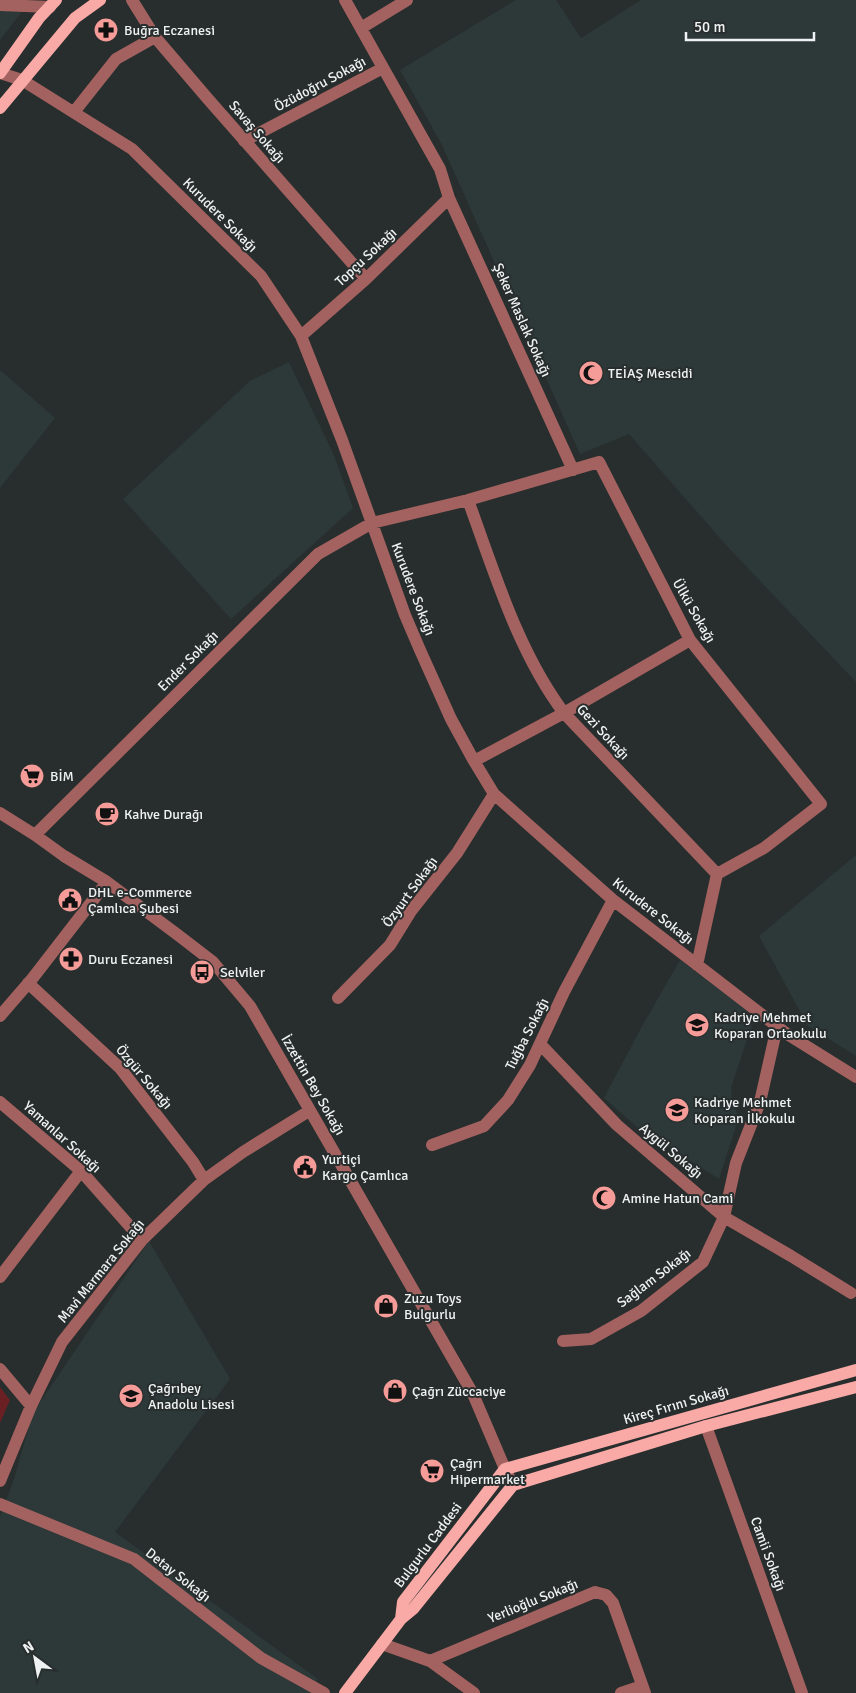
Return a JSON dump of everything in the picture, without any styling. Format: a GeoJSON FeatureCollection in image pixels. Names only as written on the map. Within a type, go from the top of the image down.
{"type":"FeatureCollection","features":[{"type":"Feature","properties":{"kind":"main road"},"geometry":{"type":"LineString","coordinates":[[0,108],[75,18],[100,0]]}},
{"type":"Feature","properties":{"kind":"main road"},"geometry":{"type":"LineString","coordinates":[[0,73],[53,3]]}},
{"type":"Feature","properties":{"kind":"main road","name":"Kireç Fırını Sokağı"},"geometry":{"type":"LineString","coordinates":[[504,1469],[856,1370]]}},
{"type":"Feature","properties":{"kind":"main road","name":"Kireç Fırını Sokağı"},"geometry":{"type":"LineString","coordinates":[[513,1485],[706,1426],[856,1388]]}},
{"type":"Feature","properties":{"kind":"main road","name":"Bulgurlu Caddesi"},"geometry":{"type":"LineString","coordinates":[[401,1619],[403,1602],[504,1469]]}},
{"type":"Feature","properties":{"kind":"main road","name":"Bulgurlu Caddesi"},"geometry":{"type":"LineString","coordinates":[[345,1693],[401,1619],[413,1609],[513,1485]]}},
{"type":"Feature","properties":{"kind":"street","name":"Savaş Sokağı"},"geometry":{"type":"LineString","coordinates":[[132,0],[155,37],[366,279]]}},
{"type":"Feature","properties":{"kind":"street","name":"Şeker Maslak Sokağı"},"geometry":{"type":"LineString","coordinates":[[346,0],[440,169],[450,198],[573,470]]}},
{"type":"Feature","properties":{"kind":"street"},"geometry":{"type":"LineString","coordinates":[[361,28],[407,0]]}},
{"type":"Feature","properties":{"kind":"street"},"geometry":{"type":"LineString","coordinates":[[0,5],[53,3]]}},
{"type":"Feature","properties":{"kind":"street"},"geometry":{"type":"LineString","coordinates":[[74,112],[116,59],[155,37]]}},
{"type":"Feature","properties":{"kind":"street","name":"Özüdoğru Sokağı"},"geometry":{"type":"LineString","coordinates":[[244,141],[383,68]]}},
{"type":"Feature","properties":{"kind":"street","name":"Kurudere Sokağı"},"geometry":{"type":"LineString","coordinates":[[0,73],[22,80],[132,149],[261,276],[300,336],[342,440],[405,615],[451,719],[494,794],[613,900],[777,1027],[856,1077]]}},
{"type":"Feature","properties":{"kind":"street","name":"Topçu Sokağı"},"geometry":{"type":"LineString","coordinates":[[300,336],[366,279],[450,198]]}},
{"type":"Feature","properties":{"kind":"street","name":"Ülkü Sokağı"},"geometry":{"type":"LineString","coordinates":[[573,470],[599,462],[690,640],[821,804],[764,848],[717,874]]}},
{"type":"Feature","properties":{"kind":"street"},"geometry":{"type":"LineString","coordinates":[[372,523],[468,500],[573,470]]}},
{"type":"Feature","properties":{"kind":"street","name":"Gezi Sokağı"},"geometry":{"type":"LineString","coordinates":[[468,500],[506,604],[534,666],[552,697],[564,713],[717,874]]}},
{"type":"Feature","properties":{"kind":"street","name":"Ender Sokağı"},"geometry":{"type":"LineString","coordinates":[[35,835],[318,554],[372,523]]}},
{"type":"Feature","properties":{"kind":"street"},"geometry":{"type":"LineString","coordinates":[[474,761],[564,713],[690,640]]}},
{"type":"Feature","properties":{"kind":"street","name":"Özyurt Sokağı"},"geometry":{"type":"LineString","coordinates":[[338,998],[390,945],[411,911],[457,853],[494,794]]}},
{"type":"Feature","properties":{"kind":"street","name":"İzzettin Bey Sokağı"},"geometry":{"type":"LineString","coordinates":[[0,813],[107,882],[212,962],[250,1006],[472,1394],[504,1469],[513,1485]]}},
{"type":"Feature","properties":{"kind":"street"},"geometry":{"type":"LineString","coordinates":[[697,965],[717,874]]}},
{"type":"Feature","properties":{"kind":"street"},"geometry":{"type":"LineString","coordinates":[[0,1016],[107,882]]}},
{"type":"Feature","properties":{"kind":"street","name":"Tuğba Sokağı"},"geometry":{"type":"LineString","coordinates":[[432,1145],[484,1126],[508,1100],[530,1065],[564,992],[613,900]]}},
{"type":"Feature","properties":{"kind":"street","name":"Özgür Sokağı"},"geometry":{"type":"LineString","coordinates":[[28,983],[120,1068],[193,1162],[204,1180]]}},
{"type":"Feature","properties":{"kind":"street","name":"Sağlam Sokağı"},"geometry":{"type":"LineString","coordinates":[[563,1341],[591,1339],[641,1311],[703,1262],[724,1217],[736,1163],[760,1102],[777,1027]]}},
{"type":"Feature","properties":{"kind":"street","name":"Aygül Sokağı"},"geometry":{"type":"LineString","coordinates":[[540,1044],[617,1125],[724,1217],[851,1293]]}},
{"type":"Feature","properties":{"kind":"street","name":"Yamanlar Sokağı"},"geometry":{"type":"LineString","coordinates":[[0,1102],[81,1171],[142,1240]]}},
{"type":"Feature","properties":{"kind":"street","name":"Mavi Marmara Sokağı"},"geometry":{"type":"LineString","coordinates":[[0,1481],[31,1406],[62,1342],[142,1240],[204,1180],[243,1152],[310,1111]]}},
{"type":"Feature","properties":{"kind":"street"},"geometry":{"type":"LineString","coordinates":[[0,1277],[81,1171]]}},
{"type":"Feature","properties":{"kind":"street"},"geometry":{"type":"LineString","coordinates":[[0,1369],[31,1406]]}},
{"type":"Feature","properties":{"kind":"street","name":"Camii Sokağı"},"geometry":{"type":"LineString","coordinates":[[706,1426],[802,1693]]}},
{"type":"Feature","properties":{"kind":"street","name":"Detay Sokağı"},"geometry":{"type":"LineString","coordinates":[[0,1504],[134,1559],[261,1658],[324,1693]]}},
{"type":"Feature","properties":{"kind":"street","name":"Yerlioğlu Sokağı"},"geometry":{"type":"LineString","coordinates":[[430,1661],[595,1592],[606,1595],[613,1603],[644,1689]]}},
{"type":"Feature","properties":{"kind":"street"},"geometry":{"type":"LineString","coordinates":[[382,1644],[430,1661],[474,1693]]}},
{"type":"Feature","properties":{"kind":"street"},"geometry":{"type":"LineString","coordinates":[[621,1693],[644,1689]]}},
{"type":"Feature","properties":{"kind":"shaded area"},"geometry":{"type":"Polygon","coordinates":[[[0,0],[31,0],[0,40],[0,0]]]}},
{"type":"Feature","properties":{"kind":"shaded area"},"geometry":{"type":"Polygon","coordinates":[[[516,0],[556,0],[581,38],[641,0],[856,0],[856,682],[726,545],[629,434],[580,454],[442,145],[400,70],[516,0]]]}},
{"type":"Feature","properties":{"kind":"shaded area"},"geometry":{"type":"Polygon","coordinates":[[[289,362],[333,453],[353,508],[231,619],[123,499],[250,381],[289,362]]]}},
{"type":"Feature","properties":{"kind":"shaded area"},"geometry":{"type":"Polygon","coordinates":[[[0,370],[55,418],[0,488],[0,370]]]}},
{"type":"Feature","properties":{"kind":"shaded area"},"geometry":{"type":"Polygon","coordinates":[[[856,855],[856,1056],[808,1026],[759,936],[856,855]]]}},
{"type":"Feature","properties":{"kind":"shaded area"},"geometry":{"type":"Polygon","coordinates":[[[680,960],[745,1009],[753,1022],[731,1088],[732,1102],[739,1117],[719,1179],[638,1128],[604,1098],[680,960]]]}},
{"type":"Feature","properties":{"kind":"shaded area"},"geometry":{"type":"Polygon","coordinates":[[[149,1241],[230,1379],[115,1532],[318,1679],[311,1693],[0,1693],[0,1516],[13,1482],[33,1413],[149,1241]]]}},
{"type":"Feature","properties":{"kind":"shaded area"},"geometry":{"type":"Polygon","coordinates":[[[0,1387],[10,1400],[0,1423],[0,1387]]]}},
{"type":"Feature","properties":{"kind":"place","name":"Buğra Eczanesi"},"geometry":{"type":"Point","coordinates":[106,30]}},
{"type":"Feature","properties":{"kind":"place","name":"TEİAŞ Mescidi"},"geometry":{"type":"Point","coordinates":[591,373]}},
{"type":"Feature","properties":{"kind":"place","name":"BİM"},"geometry":{"type":"Point","coordinates":[32,776]}},
{"type":"Feature","properties":{"kind":"place","name":"Kahve Durağı"},"geometry":{"type":"Point","coordinates":[107,814]}},
{"type":"Feature","properties":{"kind":"place","name":"DHL e-Commerce Çamlıca Şubesi"},"geometry":{"type":"Point","coordinates":[70,900]}},
{"type":"Feature","properties":{"kind":"place","name":"Duru Eczanesi"},"geometry":{"type":"Point","coordinates":[71,959]}},
{"type":"Feature","properties":{"kind":"place","name":"Selviler"},"geometry":{"type":"Point","coordinates":[202,972]}},
{"type":"Feature","properties":{"kind":"place","name":"Kadriye Mehmet Koparan Ortaokulu"},"geometry":{"type":"Point","coordinates":[697,1025]}},
{"type":"Feature","properties":{"kind":"place","name":"Kadriye Mehmet Koparan İlkokulu"},"geometry":{"type":"Point","coordinates":[677,1110]}},
{"type":"Feature","properties":{"kind":"place","name":"Yurtiçi Kargo Çamlıca"},"geometry":{"type":"Point","coordinates":[305,1167]}},
{"type":"Feature","properties":{"kind":"place","name":"Amine Hatun Cami"},"geometry":{"type":"Point","coordinates":[604,1198]}},
{"type":"Feature","properties":{"kind":"place","name":"Zuzu Toys Bulgurlu"},"geometry":{"type":"Point","coordinates":[386,1306]}},
{"type":"Feature","properties":{"kind":"place","name":"Çağrı Züccaciye"},"geometry":{"type":"Point","coordinates":[395,1391]}},
{"type":"Feature","properties":{"kind":"place","name":"Çağrıbey Anadolu Lisesi"},"geometry":{"type":"Point","coordinates":[131,1396]}},
{"type":"Feature","properties":{"kind":"place","name":"Çağrı Hipermarket"},"geometry":{"type":"Point","coordinates":[432,1471]}}]}
